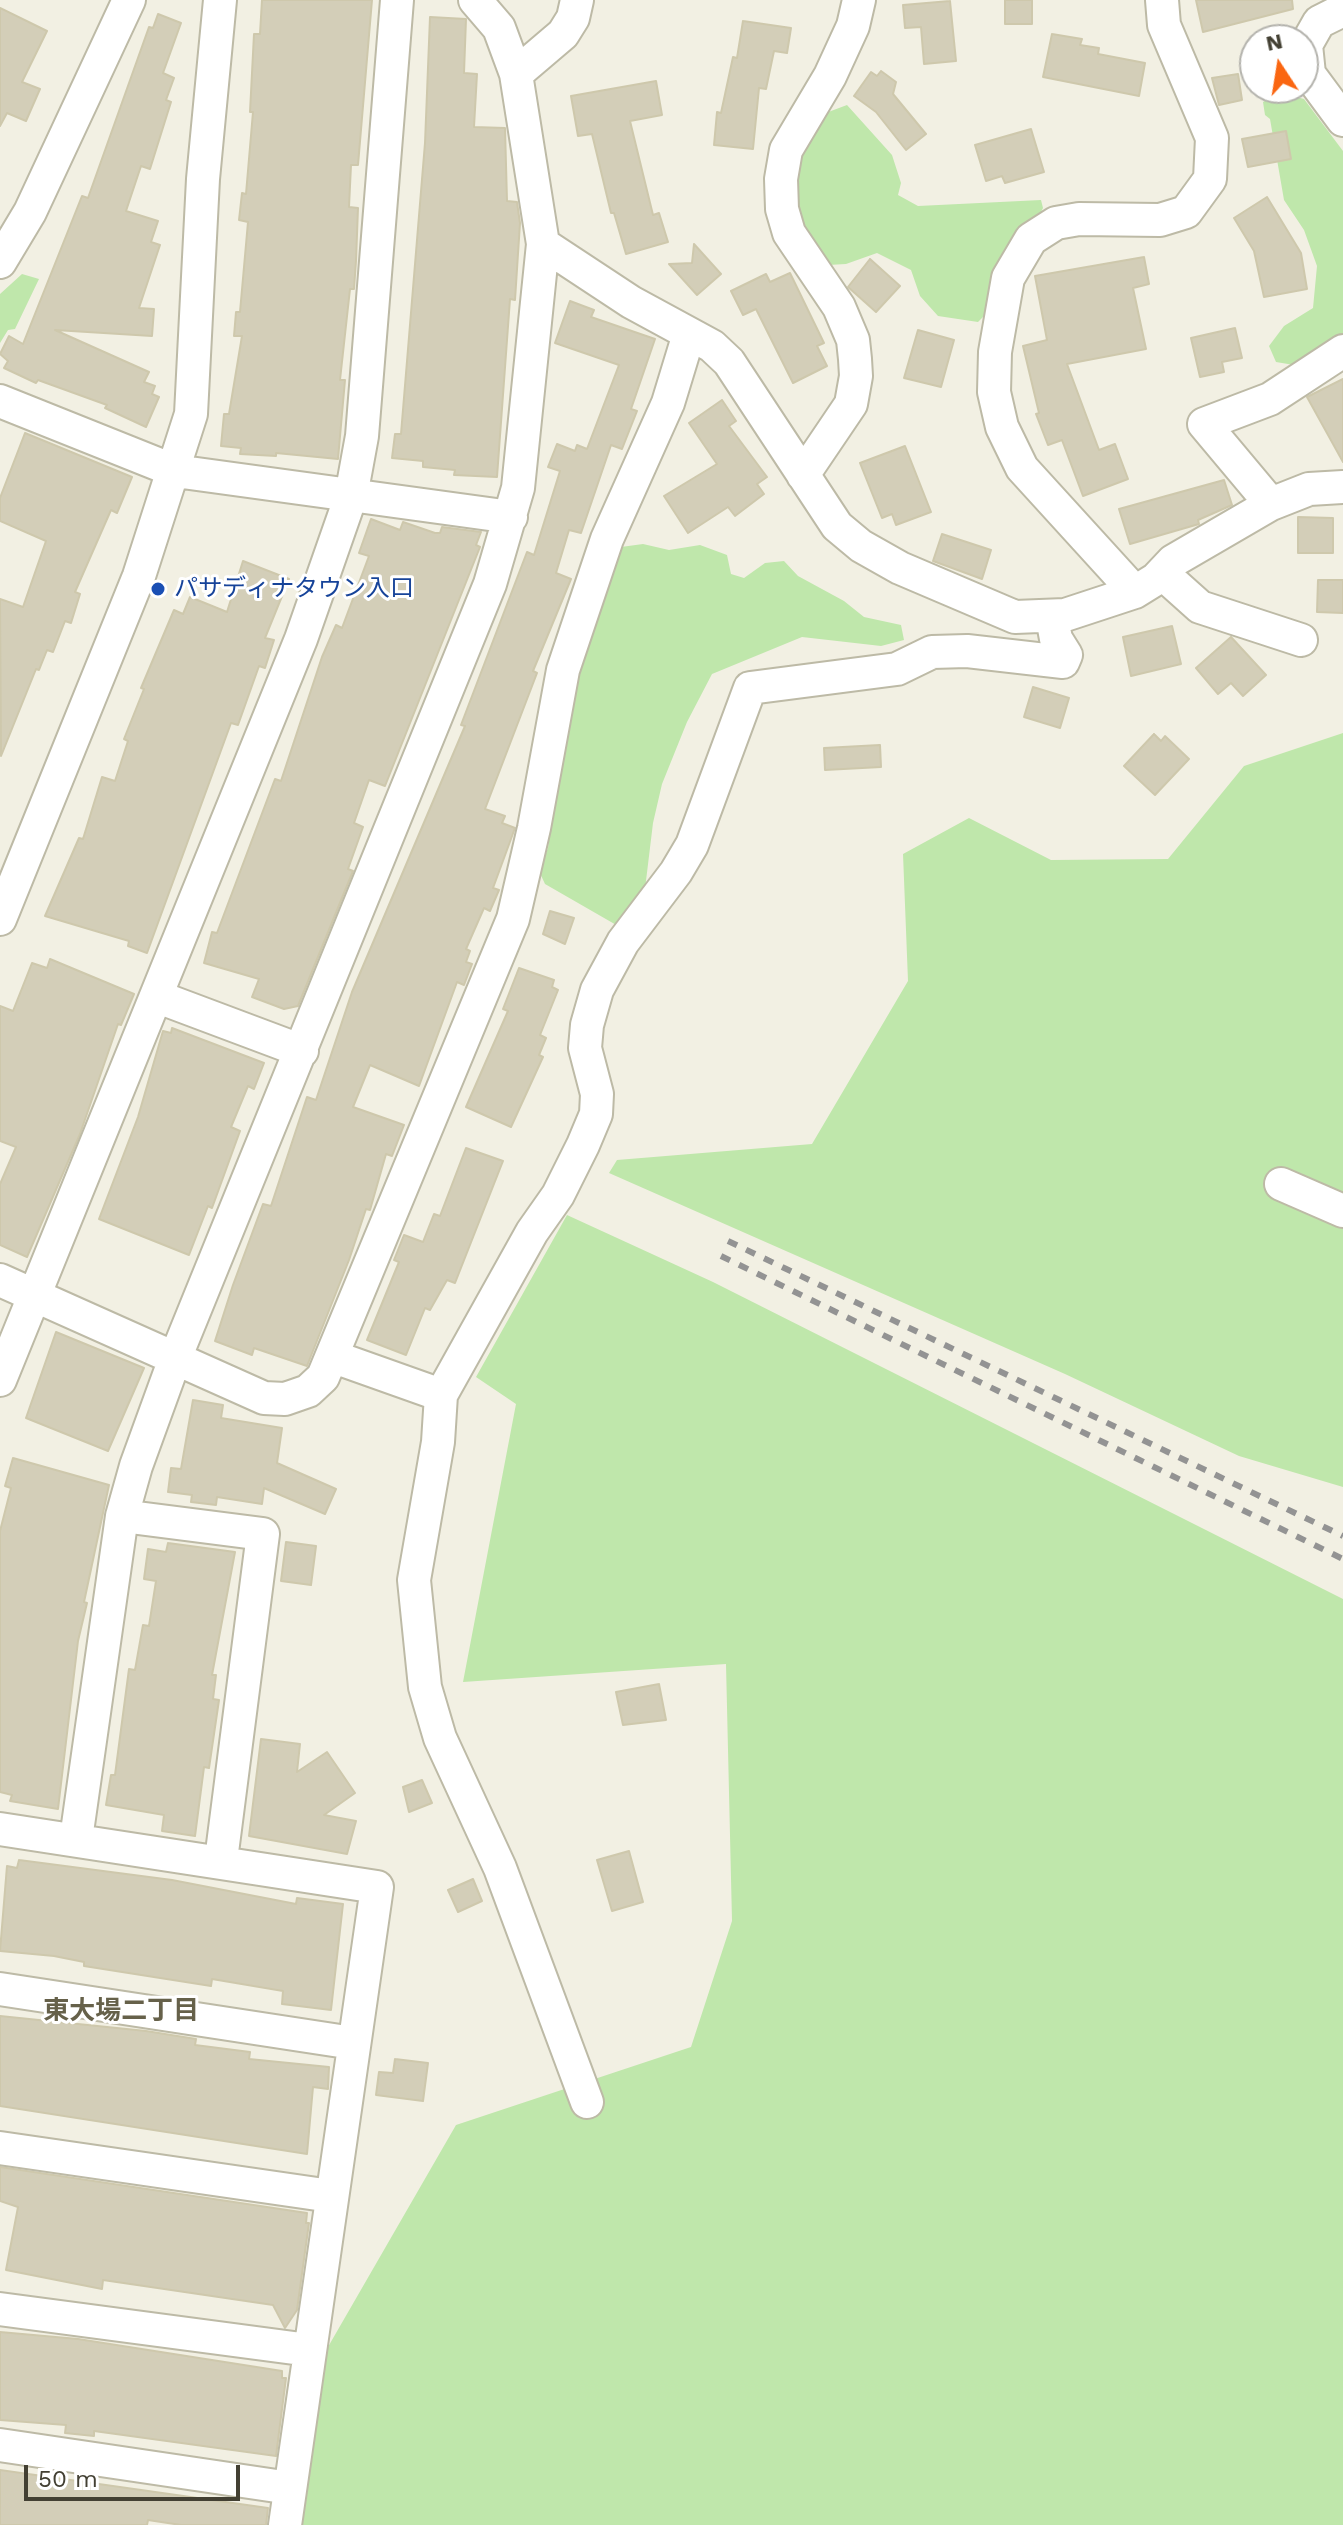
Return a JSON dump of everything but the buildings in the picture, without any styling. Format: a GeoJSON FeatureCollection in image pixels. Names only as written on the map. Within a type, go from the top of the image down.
{"type":"FeatureCollection","features":[{"type":"Feature","properties":{"kind":"street"},"geometry":{"type":"LineString","coordinates":[[0,262],[30,212],[129,0]]}},
{"type":"Feature","properties":{"kind":"street"},"geometry":{"type":"LineString","coordinates":[[0,919],[139,576],[191,414],[203,179],[220,0]]}},
{"type":"Feature","properties":{"kind":"street"},"geometry":{"type":"LineString","coordinates":[[0,1380],[301,639],[351,496],[362,436],[397,0]]}},
{"type":"Feature","properties":{"kind":"street"},"geometry":{"type":"LineString","coordinates":[[76,1839],[122,1516],[136,1466],[176,1356],[490,584],[518,488],[543,244],[516,74],[499,28],[475,0]]}},
{"type":"Feature","properties":{"kind":"street"},"geometry":{"type":"LineString","coordinates":[[516,74],[563,34],[573,18],[577,0]]}},
{"type":"Feature","properties":{"kind":"street"},"geometry":{"type":"LineString","coordinates":[[803,475],[851,404],[856,376],[855,359],[853,340],[839,307],[789,233],[782,209],[781,179],[786,150],[803,116],[830,76],[853,26],[859,0]]}},
{"type":"Feature","properties":{"kind":"street"},"geometry":{"type":"LineString","coordinates":[[1135,592],[1022,468],[1002,427],[994,392],[995,352],[1008,278],[1031,239],[1056,223],[1079,219],[1160,220],[1186,212],[1210,179],[1212,138],[1164,25],[1162,0]]}},
{"type":"Feature","properties":{"kind":"street"},"geometry":{"type":"LineString","coordinates":[[1343,10],[1319,22],[1306,45],[1309,74],[1343,120]]}},
{"type":"Feature","properties":{"kind":"street"},"geometry":{"type":"LineString","coordinates":[[543,244],[631,302],[712,346],[729,362],[837,526],[861,546],[1015,617],[1052,617],[1087,610],[1135,592],[1173,561],[1271,504],[1309,489],[1343,487]]}},
{"type":"Feature","properties":{"kind":"street"},"geometry":{"type":"LineString","coordinates":[[0,1280],[176,1356],[264,1398],[285,1399],[308,1391],[323,1377],[334,1357],[513,919],[529,852],[563,670],[607,539],[668,403],[689,334]]}},
{"type":"Feature","properties":{"kind":"street"},"geometry":{"type":"LineString","coordinates":[[1271,504],[1204,424],[1270,399],[1343,351]]}},
{"type":"Feature","properties":{"kind":"street"},"geometry":{"type":"LineString","coordinates":[[1,405],[175,471],[511,517]]}},
{"type":"Feature","properties":{"kind":"street"},"geometry":{"type":"LineString","coordinates":[[1162,573],[1200,607],[1301,640]]}},
{"type":"Feature","properties":{"kind":"street"},"geometry":{"type":"LineString","coordinates":[[587,2102],[500,1868],[440,1738],[425,1687],[414,1580],[438,1442],[441,1395],[532,1232],[558,1195],[583,1145],[596,1114],[597,1094],[585,1048],[587,1025],[597,990],[623,942],[676,872],[692,845],[750,688],[897,669],[932,652],[967,651],[1063,662],[1066,655],[1056,639],[1052,617]]}},
{"type":"Feature","properties":{"kind":"street"},"geometry":{"type":"LineString","coordinates":[[158,997],[302,1051]]}},
{"type":"Feature","properties":{"kind":"street"},"geometry":{"type":"LineString","coordinates":[[1281,1184],[1343,1211]]}},
{"type":"Feature","properties":{"kind":"street"},"geometry":{"type":"LineString","coordinates":[[334,1357],[441,1395]]}},
{"type":"Feature","properties":{"kind":"street"},"geometry":{"type":"LineString","coordinates":[[122,1516],[263,1534],[221,1860]]}},
{"type":"Feature","properties":{"kind":"street"},"geometry":{"type":"LineString","coordinates":[[0,1829],[221,1860],[377,1887],[285,2525]]}},
{"type":"Feature","properties":{"kind":"street"},"geometry":{"type":"LineString","coordinates":[[0,1989],[353,2043]]}},
{"type":"Feature","properties":{"kind":"street"},"geometry":{"type":"LineString","coordinates":[[0,2148],[331,2196]]}},
{"type":"Feature","properties":{"kind":"street"},"geometry":{"type":"LineString","coordinates":[[0,2309],[309,2350]]}},
{"type":"Feature","properties":{"kind":"street"},"geometry":{"type":"LineString","coordinates":[[0,2445],[290,2488]]}},
{"type":"Feature","properties":{"kind":"green space"},"geometry":{"type":"Polygon","coordinates":[[[1263,104],[1308,104],[1343,151],[1343,337],[1300,366],[1276,362],[1269,346],[1284,326],[1313,308],[1317,266],[1304,230],[1284,200],[1270,119],[1265,115],[1263,104]]]}},
{"type":"Feature","properties":{"kind":"green space"},"geometry":{"type":"Polygon","coordinates":[[[847,105],[892,155],[901,183],[898,195],[918,206],[1041,200],[1043,208],[995,305],[978,322],[938,316],[920,296],[911,270],[877,253],[846,264],[828,265],[808,244],[793,198],[800,149],[823,114],[847,105]]]}},
{"type":"Feature","properties":{"kind":"green space"},"geometry":{"type":"Polygon","coordinates":[[[22,274],[39,279],[15,329],[8,330],[0,343],[0,294],[22,274]]]}},
{"type":"Feature","properties":{"kind":"green space"},"geometry":{"type":"Polygon","coordinates":[[[643,544],[669,550],[700,545],[727,555],[731,574],[744,578],[765,563],[784,561],[798,576],[844,601],[864,617],[901,625],[904,640],[881,646],[802,637],[712,674],[687,722],[662,784],[653,823],[645,889],[618,926],[545,884],[539,871],[548,848],[571,666],[621,547],[643,544]]]}},
{"type":"Feature","properties":{"kind":"green space"},"geometry":{"type":"Polygon","coordinates":[[[1343,733],[1343,1487],[1239,1456],[1065,1374],[609,1173],[617,1160],[812,1144],[908,981],[903,854],[969,818],[1051,860],[1168,859],[1244,766],[1343,733]]]}},
{"type":"Feature","properties":{"kind":"green space"},"geometry":{"type":"Polygon","coordinates":[[[567,1215],[713,1282],[1343,1599],[1343,2525],[295,2525],[317,2366],[456,2125],[691,2047],[732,1921],[726,1664],[463,1682],[516,1404],[476,1377],[567,1215]]]}},
{"type":"Feature","properties":{"kind":"railway"},"geometry":{"type":"LineString","coordinates":[[728,1241],[1343,1536]]}},
{"type":"Feature","properties":{"kind":"railway"},"geometry":{"type":"LineString","coordinates":[[721,1256],[1343,1559]]}},
{"type":"Feature","properties":{"kind":"place","name":"パサディナタウン入口"},"geometry":{"type":"Point","coordinates":[158,589]}},
{"type":"Feature","properties":{"kind":"district","name":"東大場二丁目"},"geometry":{"type":"Point","coordinates":[121,2011]}}]}
